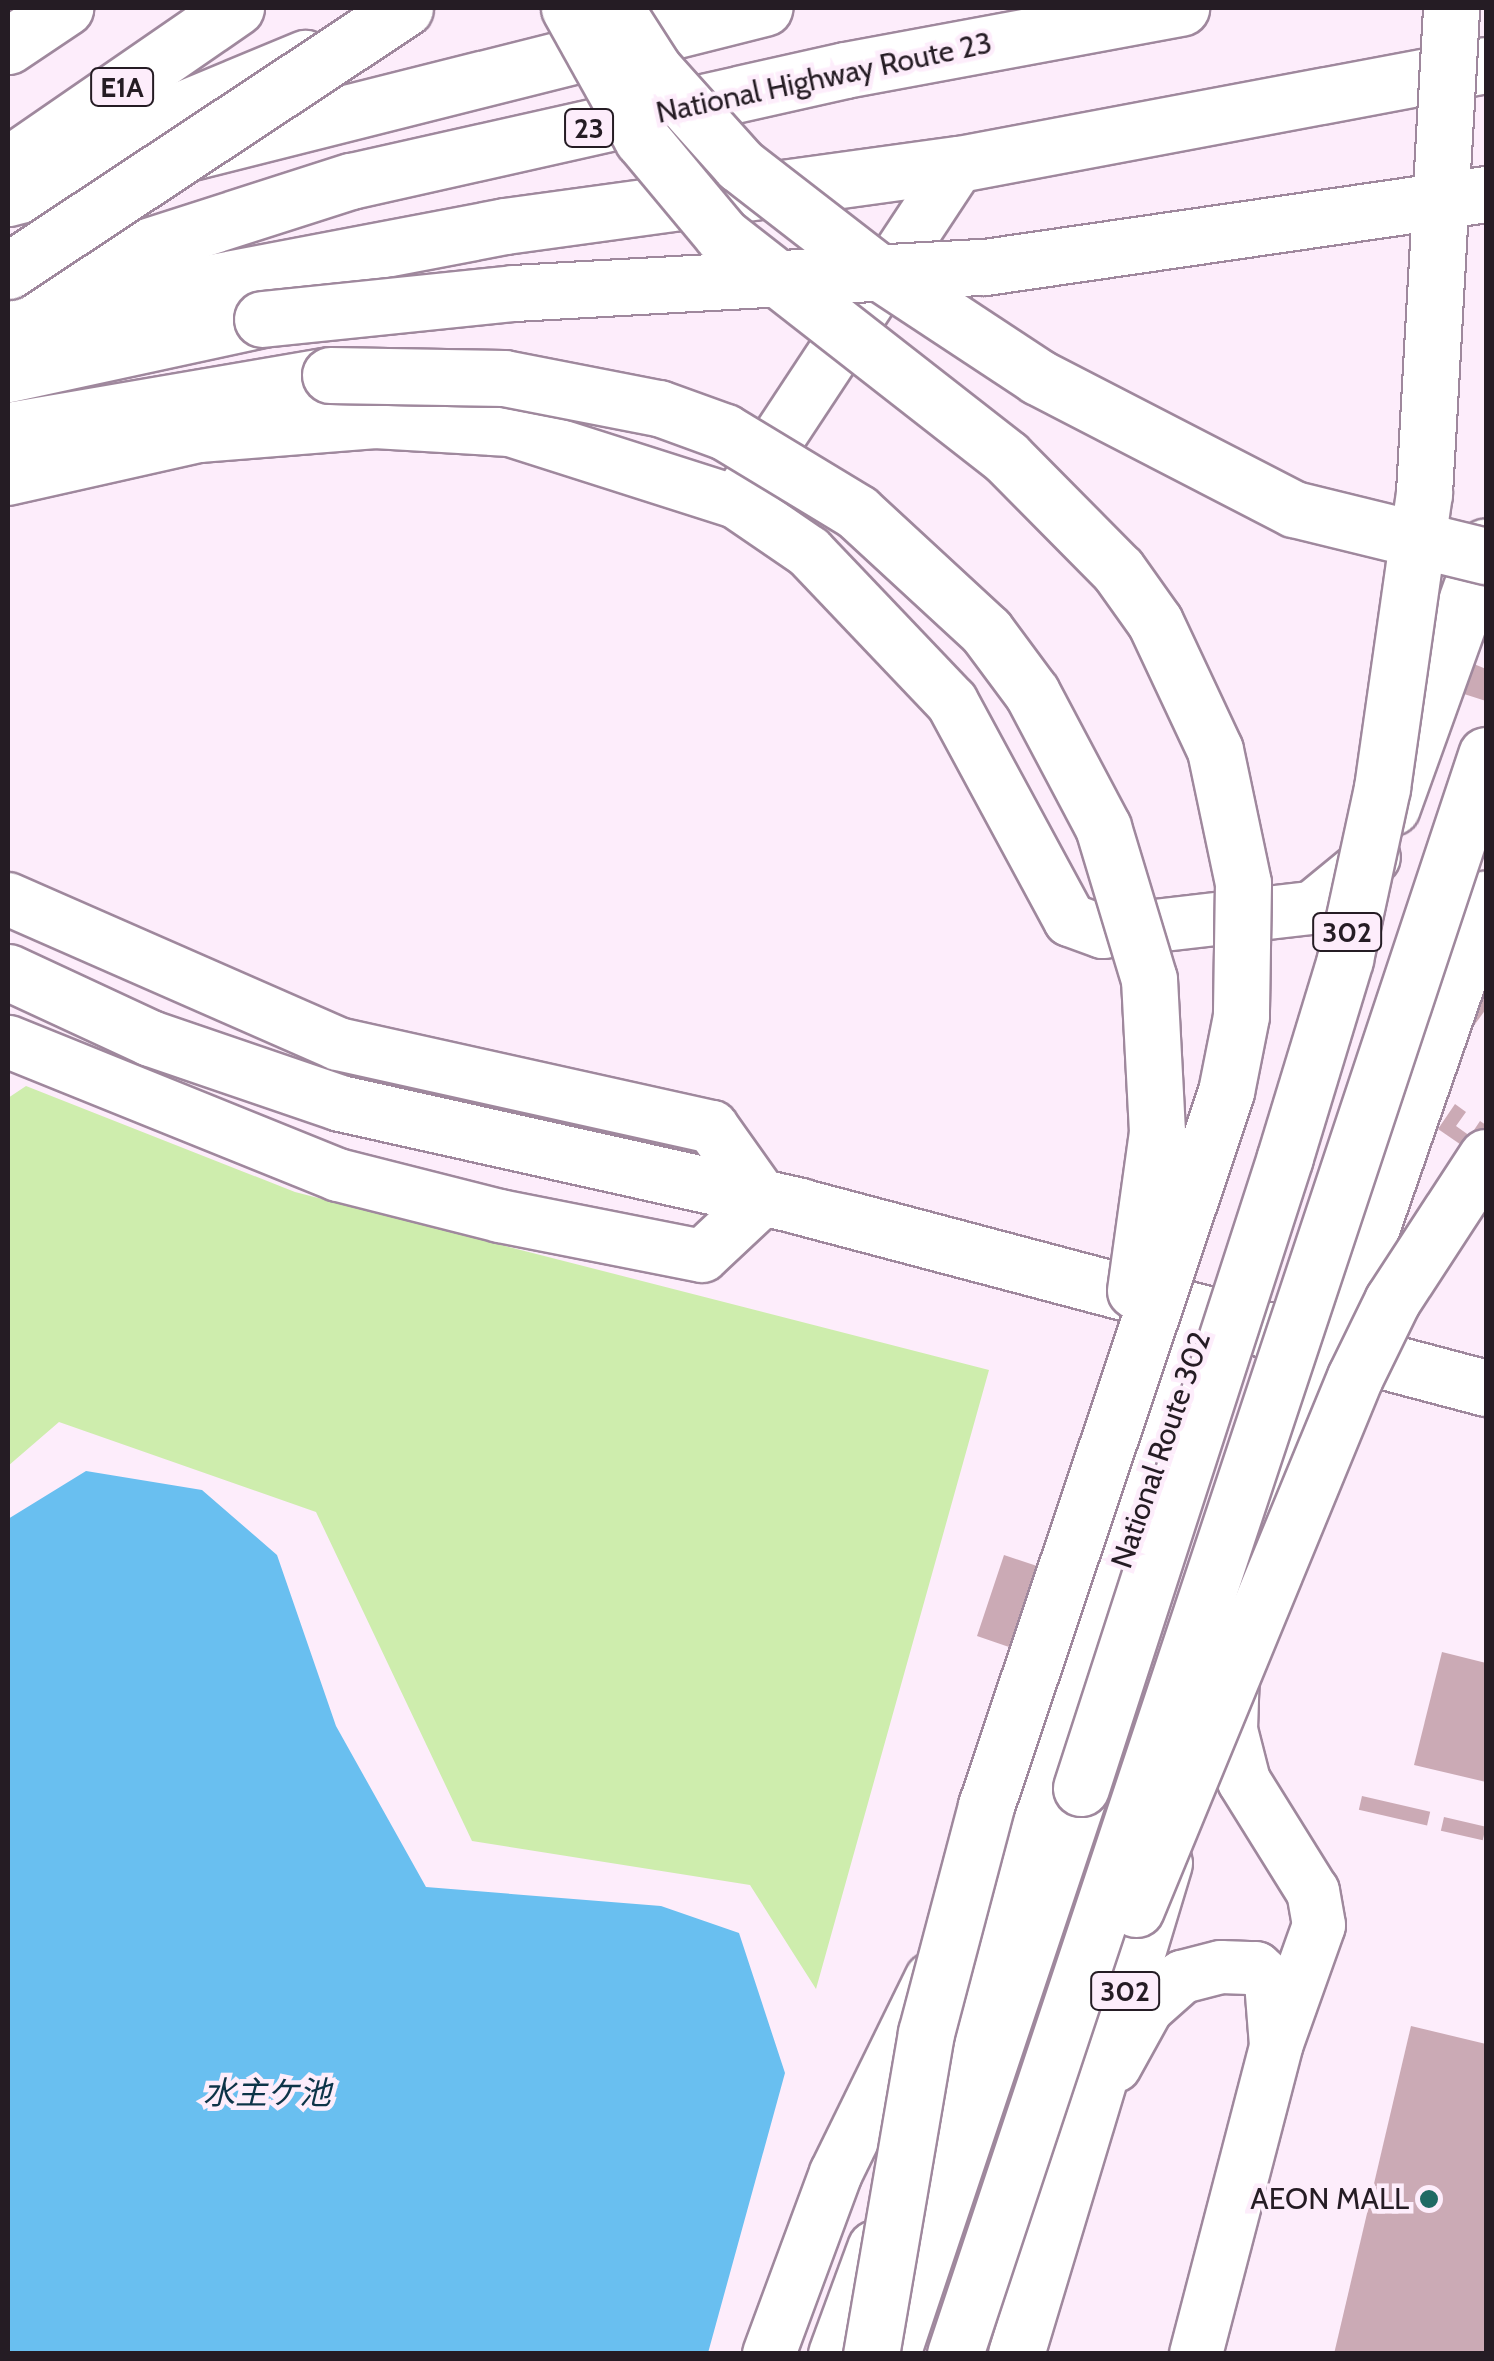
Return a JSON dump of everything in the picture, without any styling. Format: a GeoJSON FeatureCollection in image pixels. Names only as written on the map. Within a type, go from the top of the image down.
{"type":"FeatureCollection","features":[{"type":"Feature","properties":{"kind":"main road"},"geometry":{"type":"LineString","coordinates":[[8,46],[65,8]]}},
{"type":"Feature","properties":{"kind":"main road","name":"E1A"},"geometry":{"type":"LineString","coordinates":[[8,165],[236,8]]}},
{"type":"Feature","properties":{"kind":"main road"},"geometry":{"type":"LineString","coordinates":[[8,271],[405,8]]}},
{"type":"Feature","properties":{"kind":"main road"},"geometry":{"type":"LineString","coordinates":[[8,182],[425,8]]}},
{"type":"Feature","properties":{"kind":"main road"},"geometry":{"type":"LineString","coordinates":[[570,8],[642,139],[722,235],[1006,457],[1118,570],[1155,622],[1215,750],[1244,883],[1241,1016],[1202,1177],[1110,1421],[952,1928],[871,2354]]}},
{"type":"Feature","properties":{"kind":"main road"},"geometry":{"type":"LineString","coordinates":[[615,8],[654,69],[740,165],[872,268],[1038,377],[1294,510],[1486,556]]}},
{"type":"Feature","properties":{"kind":"main road"},"geometry":{"type":"LineString","coordinates":[[8,198],[764,8]]}},
{"type":"Feature","properties":{"kind":"main road","name":"National Highway Route 23"},"geometry":{"type":"LineString","coordinates":[[8,291],[351,182],[845,70],[1181,8]]}},
{"type":"Feature","properties":{"kind":"main road"},"geometry":{"type":"LineString","coordinates":[[892,2354],[1345,960],[1385,770],[1424,494],[1451,8]]}},
{"type":"Feature","properties":{"kind":"main road"},"geometry":{"type":"LineString","coordinates":[[8,321],[505,226],[960,164],[1486,66]]}},
{"type":"Feature","properties":{"kind":"main road"},"geometry":{"type":"LineString","coordinates":[[8,374],[138,340],[297,315],[985,266],[1486,194]]}},
{"type":"Feature","properties":{"kind":"main road"},"geometry":{"type":"LineString","coordinates":[[8,430],[330,375],[542,383],[725,432],[858,512],[926,568],[986,631],[1072,762],[1131,901],[1149,979],[1157,1132],[1110,1421]]}},
{"type":"Feature","properties":{"kind":"main road","name":"National Route 302"},"geometry":{"type":"LineString","coordinates":[[836,2354],[1058,1747],[1206,1317],[1486,546]]}},
{"type":"Feature","properties":{"kind":"main road"},"geometry":{"type":"LineString","coordinates":[[955,2354],[1486,755]]}},
{"type":"Feature","properties":{"kind":"main road","name":"302"},"geometry":{"type":"LineString","coordinates":[[1016,2354],[1234,1629],[1327,1350],[1486,898]]}},
{"type":"Feature","properties":{"kind":"main road"},"geometry":{"type":"LineString","coordinates":[[8,972],[150,1038],[340,1103],[762,1199],[1327,1350],[1486,1388]]}},
{"type":"Feature","properties":{"kind":"main road"},"geometry":{"type":"LineString","coordinates":[[974,2354],[1150,1873],[1348,1394],[1392,1301],[1486,1157]]}},
{"type":"Feature","properties":{"kind":"street"},"geometry":{"type":"LineString","coordinates":[[736,502],[960,164]]}},
{"type":"Feature","properties":{"kind":"street"},"geometry":{"type":"LineString","coordinates":[[8,479],[199,436],[375,422],[510,430],[736,502],[884,620],[952,702],[1070,920],[1103,932],[1312,908],[1374,856]]}},
{"type":"Feature","properties":{"kind":"street"},"geometry":{"type":"LineString","coordinates":[[8,899],[338,1044],[712,1128],[762,1199],[702,1256],[500,1216],[338,1175],[8,1042]]}},
{"type":"Feature","properties":{"kind":"street"},"geometry":{"type":"LineString","coordinates":[[1196,2354],[1276,2046],[1319,1909],[1244,1780],[1231,1730],[1234,1629]]}},
{"type":"Feature","properties":{"kind":"street"},"geometry":{"type":"LineString","coordinates":[[770,2354],[880,2073],[1058,1747]]}},
{"type":"Feature","properties":{"kind":"street"},"geometry":{"type":"LineString","coordinates":[[1086,2120],[1147,2008],[1182,1978],[1256,1968],[1276,2000],[1276,2046]]}},
{"type":"Feature","properties":{"kind":"green space"},"geometry":{"type":"Polygon","coordinates":[[[26,1086],[295,1192],[989,1370],[816,1989],[750,1885],[472,1841],[316,1512],[59,1422],[8,1466],[8,1098],[26,1086]]]}},
{"type":"Feature","properties":{"kind":"water","name":"水主ケ池"},"geometry":{"type":"Polygon","coordinates":[[[86,1471],[202,1490],[277,1555],[336,1726],[426,1887],[661,1906],[739,1933],[785,2073],[708,2353],[8,2353],[8,1519],[86,1471]]]}},
{"type":"Feature","properties":{"kind":"building"},"geometry":{"type":"Polygon","coordinates":[[[1474,664],[1486,669],[1486,701],[1464,694],[1474,664]]]}},
{"type":"Feature","properties":{"kind":"building"},"geometry":{"type":"Polygon","coordinates":[[[1486,986],[1486,1009],[1452,1056],[1441,1049],[1486,986]]]}},
{"type":"Feature","properties":{"kind":"building"},"geometry":{"type":"Polygon","coordinates":[[[1455,1104],[1466,1112],[1456,1126],[1470,1136],[1480,1121],[1486,1125],[1486,1162],[1438,1129],[1455,1104]]]}},
{"type":"Feature","properties":{"kind":"building"},"geometry":{"type":"Polygon","coordinates":[[[1004,1555],[1082,1581],[1044,1697],[997,1682],[1009,1647],[977,1636],[1004,1555]]]}},
{"type":"Feature","properties":{"kind":"building"},"geometry":{"type":"Polygon","coordinates":[[[1442,1652],[1486,1663],[1486,1782],[1414,1765],[1442,1652]]]}},
{"type":"Feature","properties":{"kind":"building"},"geometry":{"type":"Polygon","coordinates":[[[1362,1796],[1430,1812],[1427,1825],[1359,1810],[1362,1796]]]}},
{"type":"Feature","properties":{"kind":"building"},"geometry":{"type":"Polygon","coordinates":[[[1444,1817],[1486,1827],[1483,1840],[1441,1831],[1444,1817]]]}},
{"type":"Feature","properties":{"kind":"building","name":"AEON MALL"},"geometry":{"type":"Polygon","coordinates":[[[1411,2026],[1486,2044],[1486,2354],[1334,2354],[1411,2026]]]}},
{"type":"Feature","properties":{"kind":"place","name":"AEON MALL"},"geometry":{"type":"Point","coordinates":[1429,2199]}}]}
